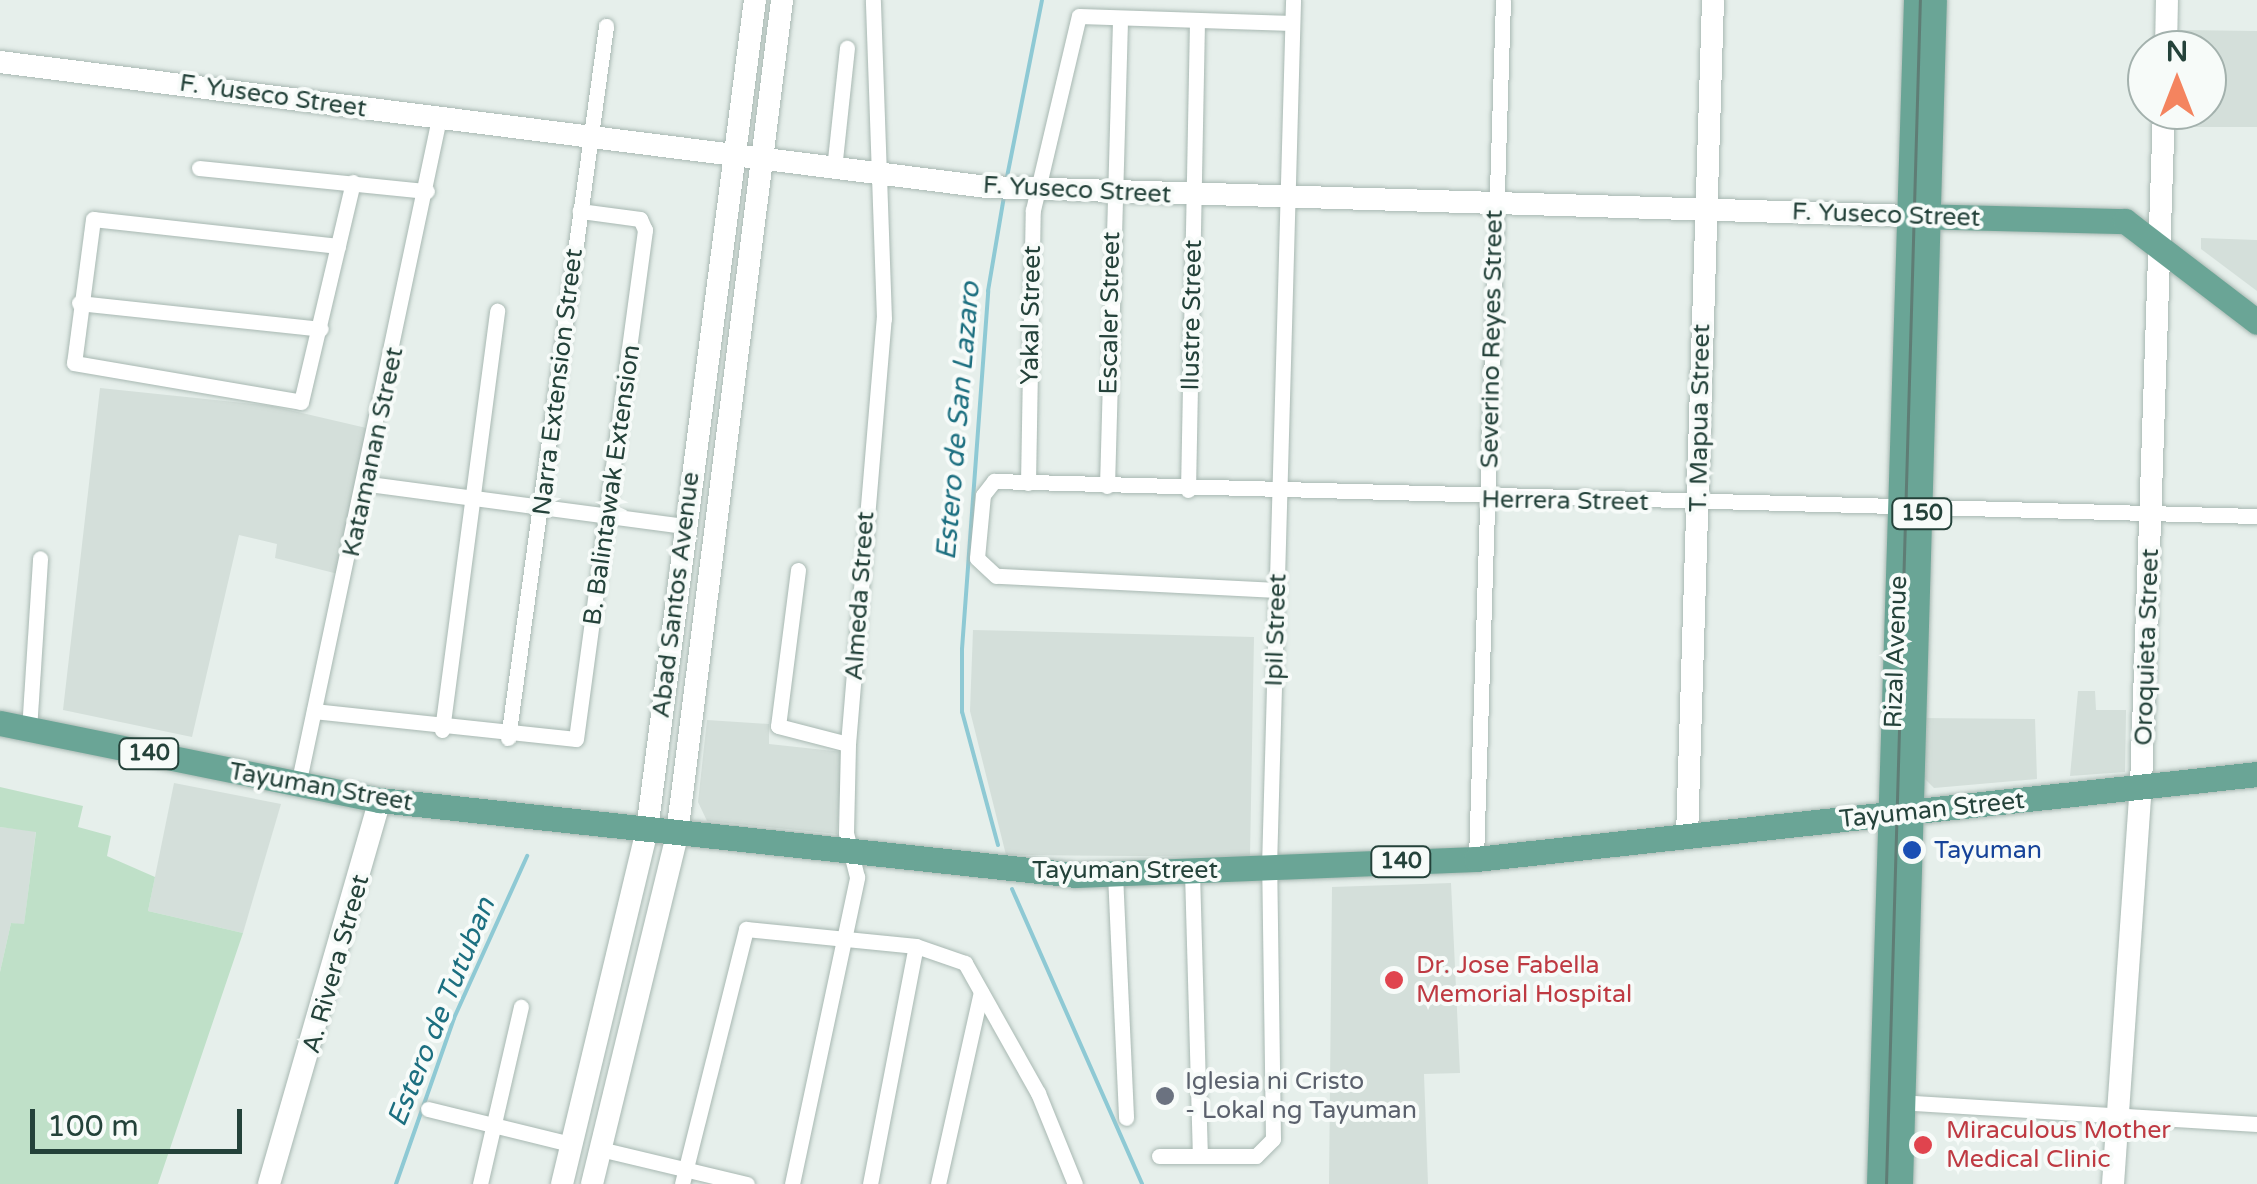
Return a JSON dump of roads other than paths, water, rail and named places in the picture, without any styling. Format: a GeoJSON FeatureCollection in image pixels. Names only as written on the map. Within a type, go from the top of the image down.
{"type":"FeatureCollection","features":[{"type":"Feature","properties":{"kind":"main road","name":"Rizal Avenue"},"geometry":{"type":"LineString","coordinates":[[1916,0],[1921,216]]}},
{"type":"Feature","properties":{"kind":"main road","name":"Rizal Avenue"},"geometry":{"type":"LineString","coordinates":[[1900,1184],[1893,1102],[1921,216],[1934,0]]}},
{"type":"Feature","properties":{"kind":"main road","name":"F. Yuseco Street"},"geometry":{"type":"LineString","coordinates":[[1921,216],[2125,221],[2160,233]]}},
{"type":"Feature","properties":{"kind":"main road"},"geometry":{"type":"LineString","coordinates":[[2160,233],[2257,322]]}},
{"type":"Feature","properties":{"kind":"main road","name":"Tayuman Street"},"geometry":{"type":"LineString","coordinates":[[0,724],[380,800],[850,852],[1116,874],[1476,858],[2257,774]]}},
{"type":"Feature","properties":{"kind":"main road","name":"Rizal Avenue"},"geometry":{"type":"LineString","coordinates":[[1879,1184],[1893,1102]]}},
{"type":"Feature","properties":{"kind":"street","name":"Abad Santos Avenue"},"geometry":{"type":"LineString","coordinates":[[562,1184],[647,830],[755,0]]}},
{"type":"Feature","properties":{"kind":"street","name":"Abad Santos Avenue"},"geometry":{"type":"LineString","coordinates":[[592,1184],[677,834],[782,0]]}},
{"type":"Feature","properties":{"kind":"street","name":"Almeda Street"},"geometry":{"type":"LineString","coordinates":[[792,1184],[857,877],[850,852],[848,744],[884,319],[875,174],[873,0]]}},
{"type":"Feature","properties":{"kind":"street","name":"Ipil Street"},"geometry":{"type":"LineString","coordinates":[[1158,1156],[1256,1156],[1273,1139],[1269,867],[1281,494],[1283,197],[1293,0]]}},
{"type":"Feature","properties":{"kind":"street","name":"Severino Reyes Street"},"geometry":{"type":"LineString","coordinates":[[1476,858],[1503,0]]}},
{"type":"Feature","properties":{"kind":"street","name":"T. Mapua Street"},"geometry":{"type":"LineString","coordinates":[[1686,837],[1713,0]]}},
{"type":"Feature","properties":{"kind":"street"},"geometry":{"type":"LineString","coordinates":[[2166,30],[2167,0]]}},
{"type":"Feature","properties":{"kind":"street","name":"Yakal Street"},"geometry":{"type":"LineString","coordinates":[[1028,482],[1029,188],[1079,16],[1120,20]]}},
{"type":"Feature","properties":{"kind":"street"},"geometry":{"type":"LineString","coordinates":[[1120,20],[1292,23]]}},
{"type":"Feature","properties":{"kind":"street","name":"Escaler Street"},"geometry":{"type":"LineString","coordinates":[[1107,486],[1112,192],[1120,20]]}},
{"type":"Feature","properties":{"kind":"street","name":"Ilustre Street"},"geometry":{"type":"LineString","coordinates":[[1188,490],[1196,21]]}},
{"type":"Feature","properties":{"kind":"street","name":"Narra Extension Street"},"geometry":{"type":"LineString","coordinates":[[508,738],[606,26]]}},
{"type":"Feature","properties":{"kind":"street"},"geometry":{"type":"LineString","coordinates":[[834,168],[846,48]]}},
{"type":"Feature","properties":{"kind":"street","name":"F. Yuseco Street"},"geometry":{"type":"LineString","coordinates":[[0,62],[986,187],[1921,216]]}},
{"type":"Feature","properties":{"kind":"street","name":"Katamanan Street"},"geometry":{"type":"LineString","coordinates":[[298,785],[369,484],[439,118]]}},
{"type":"Feature","properties":{"kind":"street","name":"Oroquieta Street"},"geometry":{"type":"LineString","coordinates":[[2113,1184],[2142,786],[2163,130]]}},
{"type":"Feature","properties":{"kind":"street"},"geometry":{"type":"LineString","coordinates":[[199,168],[427,192]]}},
{"type":"Feature","properties":{"kind":"street"},"geometry":{"type":"LineString","coordinates":[[338,246],[93,219],[79,302],[77,368],[302,402],[353,182]]}},
{"type":"Feature","properties":{"kind":"street","name":"B. Balintawak Extension"},"geometry":{"type":"LineString","coordinates":[[508,738],[574,744],[610,520],[645,224],[580,211]]}},
{"type":"Feature","properties":{"kind":"street"},"geometry":{"type":"LineString","coordinates":[[79,302],[321,329]]}},
{"type":"Feature","properties":{"kind":"street"},"geometry":{"type":"LineString","coordinates":[[442,730],[496,312]]}},
{"type":"Feature","properties":{"kind":"street","name":"Herrera Street"},"geometry":{"type":"LineString","coordinates":[[1277,590],[996,576],[977,558],[983,494],[994,481],[1281,494],[2257,516]]}},
{"type":"Feature","properties":{"kind":"street"},"geometry":{"type":"LineString","coordinates":[[369,484],[610,520],[684,526]]}},
{"type":"Feature","properties":{"kind":"street"},"geometry":{"type":"LineString","coordinates":[[29,730],[40,558]]}},
{"type":"Feature","properties":{"kind":"street"},"geometry":{"type":"LineString","coordinates":[[798,570],[778,726],[848,744]]}},
{"type":"Feature","properties":{"kind":"street"},"geometry":{"type":"LineString","coordinates":[[314,712],[508,738]]}},
{"type":"Feature","properties":{"kind":"street","name":"A. Rivera Street"},"geometry":{"type":"LineString","coordinates":[[268,1184],[380,800]]}},
{"type":"Feature","properties":{"kind":"street"},"geometry":{"type":"LineString","coordinates":[[1192,872],[1200,1156]]}},
{"type":"Feature","properties":{"kind":"street"},"geometry":{"type":"LineString","coordinates":[[1116,874],[1126,1118]]}},
{"type":"Feature","properties":{"kind":"street"},"geometry":{"type":"LineString","coordinates":[[684,1176],[741,931],[916,946],[965,963],[1038,1093],[1074,1184]]}},
{"type":"Feature","properties":{"kind":"street"},"geometry":{"type":"LineString","coordinates":[[870,1184],[916,946]]}},
{"type":"Feature","properties":{"kind":"street"},"geometry":{"type":"LineString","coordinates":[[938,1184],[982,992]]}},
{"type":"Feature","properties":{"kind":"street"},"geometry":{"type":"LineString","coordinates":[[480,1184],[490,1126],[521,1006]]}},
{"type":"Feature","properties":{"kind":"street"},"geometry":{"type":"LineString","coordinates":[[1893,1102],[2257,1124]]}},
{"type":"Feature","properties":{"kind":"street"},"geometry":{"type":"LineString","coordinates":[[428,1109],[572,1144]]}},
{"type":"Feature","properties":{"kind":"street"},"geometry":{"type":"LineString","coordinates":[[600,1149],[684,1176],[746,1184]]}},
{"type":"Feature","properties":{"kind":"waterway","name":"Estero de San Lazaro"},"geometry":{"type":"LineString","coordinates":[[1007,177],[1042,0]]}},
{"type":"Feature","properties":{"kind":"waterway","name":"Estero de San Lazaro"},"geometry":{"type":"LineString","coordinates":[[998,845],[962,712],[962,649],[988,291],[1004,196]]}},
{"type":"Feature","properties":{"kind":"waterway","name":"Estero de Tutuban"},"geometry":{"type":"LineString","coordinates":[[396,1184],[454,1018],[527,856]]}},
{"type":"Feature","properties":{"kind":"waterway","name":"Estero de San Lazaro"},"geometry":{"type":"LineString","coordinates":[[1012,889],[1142,1184]]}},
{"type":"Feature","properties":{"kind":"tram line"},"geometry":{"type":"LineString","coordinates":[[1886,1184],[1920,0]]}},
{"type":"Feature","properties":{"kind":"place","name":"Tayuman"},"geometry":{"type":"Point","coordinates":[1912,850]}},
{"type":"Feature","properties":{"kind":"place","name":"Dr. Jose Fabella Memorial Hospital"},"geometry":{"type":"Point","coordinates":[1394,980]}},
{"type":"Feature","properties":{"kind":"place","name":"Iglesia ni Cristo - Lokal ng Tayuman"},"geometry":{"type":"Point","coordinates":[1165,1096]}},
{"type":"Feature","properties":{"kind":"place","name":"Miraculous Mother Medical Clinic"},"geometry":{"type":"Point","coordinates":[1923,1145]}}]}
